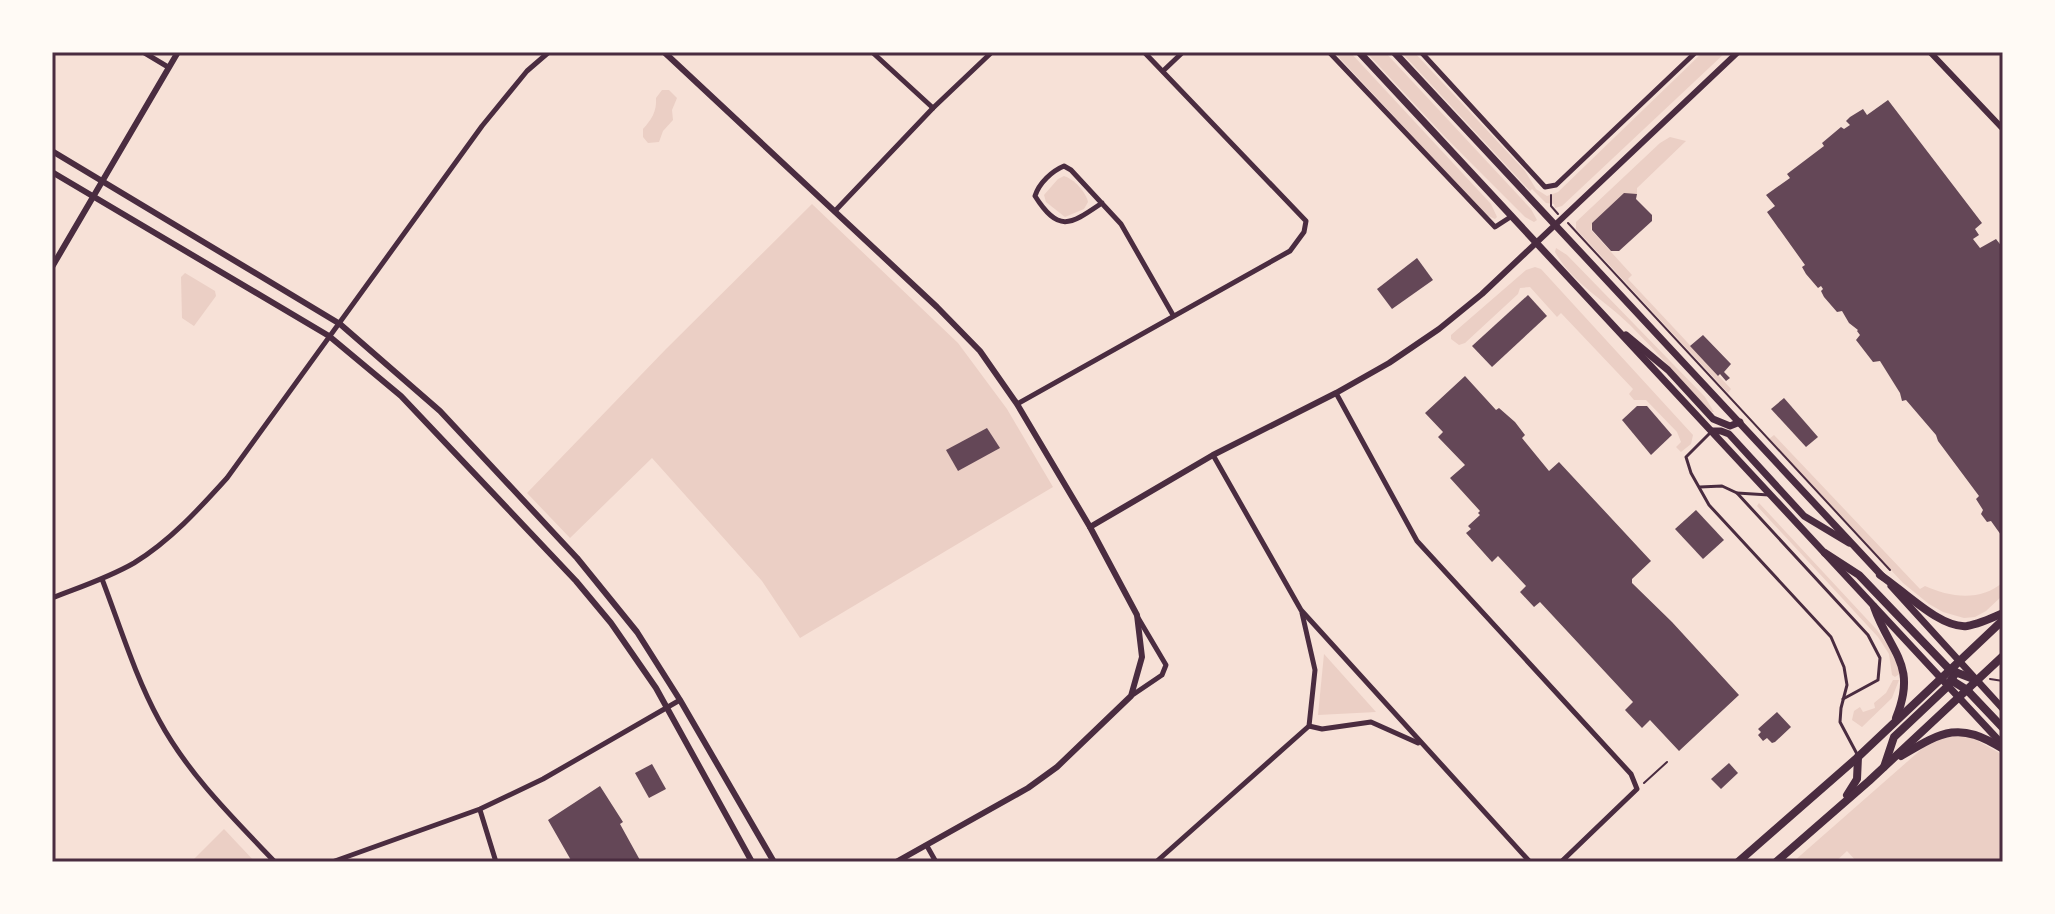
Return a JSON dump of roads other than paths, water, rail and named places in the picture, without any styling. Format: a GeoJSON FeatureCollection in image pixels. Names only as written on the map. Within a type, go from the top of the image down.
{"type":"FeatureCollection","features":[{"type":"Feature","properties":{"kind":"main road"},"geometry":{"type":"LineString","coordinates":[[1359,52],[1941,679]]}},
{"type":"Feature","properties":{"kind":"main road"},"geometry":{"type":"LineString","coordinates":[[1394,52],[1559,221],[2003,709]]}},
{"type":"Feature","properties":{"kind":"main road"},"geometry":{"type":"LineString","coordinates":[[1600,312],[1668,370],[1713,419],[1730,426],[1740,422]]}},
{"type":"Feature","properties":{"kind":"main road"},"geometry":{"type":"LineString","coordinates":[[1712,431],[1729,434],[1804,516],[1854,546]]}},
{"type":"Feature","properties":{"kind":"main road"},"geometry":{"type":"LineString","coordinates":[[1825,553],[1859,575],[1952,678],[2003,728]]}},
{"type":"Feature","properties":{"kind":"main road"},"geometry":{"type":"LineString","coordinates":[[1880,575],[1915,602],[1954,625],[1967,626],[2003,613]]}},
{"type":"Feature","properties":{"kind":"main road"},"geometry":{"type":"LineString","coordinates":[[1874,607],[1880,624],[1896,649],[1904,673],[1904,699],[1894,723]]}},
{"type":"Feature","properties":{"kind":"main road"},"geometry":{"type":"LineString","coordinates":[[1884,767],[1894,737],[1952,678],[1959,661],[2003,620]]}},
{"type":"Feature","properties":{"kind":"main road"},"geometry":{"type":"LineString","coordinates":[[1776,862],[2003,656]]}},
{"type":"Feature","properties":{"kind":"main road"},"geometry":{"type":"LineString","coordinates":[[1952,678],[1959,697],[2003,747]]}},
{"type":"Feature","properties":{"kind":"main road"},"geometry":{"type":"LineString","coordinates":[[1738,862],[1941,679],[1976,680]]}},
{"type":"Feature","properties":{"kind":"main road"},"geometry":{"type":"LineString","coordinates":[[1884,767],[1923,743],[1955,731],[1974,733],[2003,747]]}},
{"type":"Feature","properties":{"kind":"main road"},"geometry":{"type":"LineString","coordinates":[[1837,808],[1857,779],[1858,757]]}},
{"type":"Feature","properties":{"kind":"main road"},"geometry":{"type":"LineString","coordinates":[[1750,862],[1752,850]]}},
{"type":"Feature","properties":{"kind":"street"},"geometry":{"type":"LineString","coordinates":[[143,52],[168,67]]}},
{"type":"Feature","properties":{"kind":"street"},"geometry":{"type":"LineString","coordinates":[[52,267],[178,52]]}},
{"type":"Feature","properties":{"kind":"street"},"geometry":{"type":"LineString","coordinates":[[52,598],[102,579],[135,562],[173,535],[203,506],[227,478],[482,126],[527,71],[549,52]]}},
{"type":"Feature","properties":{"kind":"street"},"geometry":{"type":"LineString","coordinates":[[664,52],[937,307],[980,351],[1017,404],[1090,527],[1166,665],[1162,675],[1131,696],[1057,767],[1028,788],[896,862]]}},
{"type":"Feature","properties":{"kind":"street"},"geometry":{"type":"LineString","coordinates":[[872,52],[933,108]]}},
{"type":"Feature","properties":{"kind":"street"},"geometry":{"type":"LineString","coordinates":[[835,211],[933,108],[992,52]]}},
{"type":"Feature","properties":{"kind":"street"},"geometry":{"type":"LineString","coordinates":[[1017,404],[1290,251],[1304,232],[1306,221],[1144,52]]}},
{"type":"Feature","properties":{"kind":"street"},"geometry":{"type":"LineString","coordinates":[[1163,71],[1183,52]]}},
{"type":"Feature","properties":{"kind":"street"},"geometry":{"type":"LineString","coordinates":[[1329,52],[1495,227],[1512,216]]}},
{"type":"Feature","properties":{"kind":"street"},"geometry":{"type":"LineString","coordinates":[[1421,52],[1548,186],[1556,185],[1696,52]]}},
{"type":"Feature","properties":{"kind":"street"},"geometry":{"type":"LineString","coordinates":[[1090,527],[1213,455],[1389,363],[1439,329],[1482,294],[1738,52]]}},
{"type":"Feature","properties":{"kind":"street"},"geometry":{"type":"LineString","coordinates":[[1930,52],[2003,129]]}},
{"type":"Feature","properties":{"kind":"street"},"geometry":{"type":"LineString","coordinates":[[52,151],[340,324],[440,411],[577,558],[637,632],[774,862]]}},
{"type":"Feature","properties":{"kind":"street"},"geometry":{"type":"LineString","coordinates":[[1102,203],[1065,224],[1055,219],[1035,196],[1038,188],[1064,166],[1102,203],[1121,224],[1173,315]]}},
{"type":"Feature","properties":{"kind":"street"},"geometry":{"type":"LineString","coordinates":[[52,172],[329,336],[401,396],[576,581],[634,654],[752,862]]}},
{"type":"Feature","properties":{"kind":"street"},"geometry":{"type":"LineString","coordinates":[[1336,393],[1417,541],[1631,774],[1637,789],[1561,862]]}},
{"type":"Feature","properties":{"kind":"street"},"geometry":{"type":"LineString","coordinates":[[1213,455],[1301,610],[1530,862]]}},
{"type":"Feature","properties":{"kind":"street"},"geometry":{"type":"LineString","coordinates":[[102,579],[139,677],[168,735],[201,781],[275,862]]}},
{"type":"Feature","properties":{"kind":"street"},"geometry":{"type":"LineString","coordinates":[[1156,862],[1309,726],[1315,670],[1301,610]]}},
{"type":"Feature","properties":{"kind":"street"},"geometry":{"type":"LineString","coordinates":[[1131,696],[1142,657],[1137,615]]}},
{"type":"Feature","properties":{"kind":"street"},"geometry":{"type":"LineString","coordinates":[[332,862],[480,809],[543,779],[680,700]]}},
{"type":"Feature","properties":{"kind":"street"},"geometry":{"type":"LineString","coordinates":[[1309,726],[1322,729],[1371,722],[1421,745]]}},
{"type":"Feature","properties":{"kind":"street"},"geometry":{"type":"LineString","coordinates":[[480,809],[496,862]]}},
{"type":"Feature","properties":{"kind":"street"},"geometry":{"type":"LineString","coordinates":[[927,846],[936,862]]}},
{"type":"Feature","properties":{"kind":"lane"},"geometry":{"type":"LineString","coordinates":[[1712,431],[1686,457],[1691,473],[1709,505],[1831,637],[1846,675],[1841,727],[1858,757]]}},
{"type":"Feature","properties":{"kind":"lane"},"geometry":{"type":"LineString","coordinates":[[1699,487],[1722,486],[1737,493],[1772,496]]}},
{"type":"Feature","properties":{"kind":"lane"},"geometry":{"type":"LineString","coordinates":[[1737,493],[1873,642],[1881,666],[1878,680],[1843,699]]}}]}
